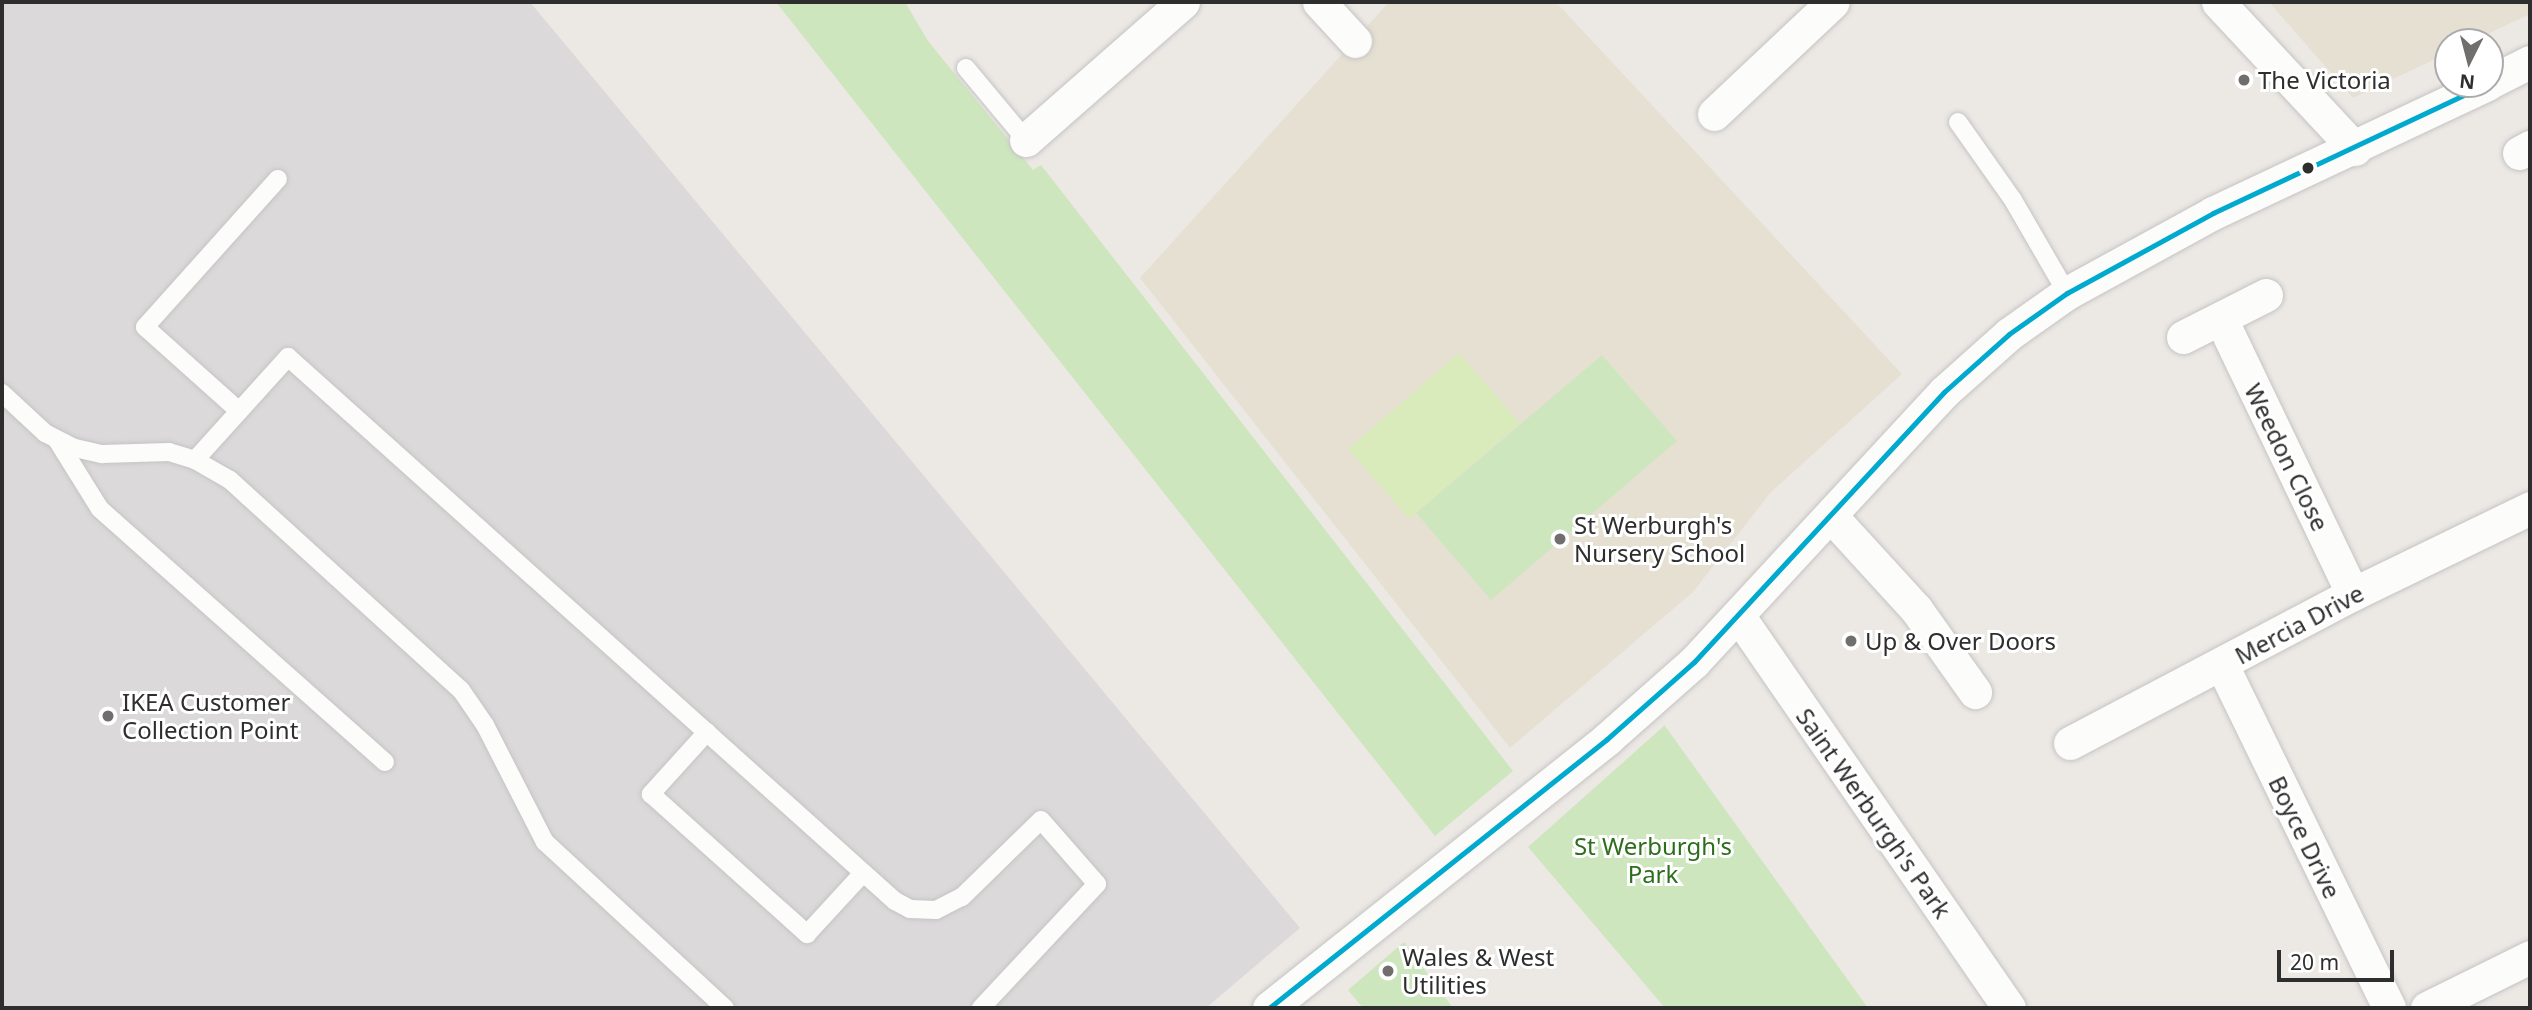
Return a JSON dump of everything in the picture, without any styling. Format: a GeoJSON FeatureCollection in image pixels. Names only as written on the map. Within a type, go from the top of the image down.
{"type":"FeatureCollection","features":[{"type":"Feature","properties":{"kind":"street"},"geometry":{"type":"LineString","coordinates":[[1026,140],[1183,2]]}},
{"type":"Feature","properties":{"kind":"street"},"geometry":{"type":"LineString","coordinates":[[1319,2],[1355,41]]}},
{"type":"Feature","properties":{"kind":"street"},"geometry":{"type":"LineString","coordinates":[[1714,114],[1833,2]]}},
{"type":"Feature","properties":{"kind":"street"},"geometry":{"type":"LineString","coordinates":[[2218,2],[2355,149]]}},
{"type":"Feature","properties":{"kind":"street"},"geometry":{"type":"LineString","coordinates":[[2504,75],[2530,62]]}},
{"type":"Feature","properties":{"kind":"street"},"geometry":{"type":"LineString","coordinates":[[1269,1008],[1607,739],[1740,618],[1944,392],[2009,334],[2067,293],[2213,213],[2355,149],[2458,98]]}},
{"type":"Feature","properties":{"kind":"street"},"geometry":{"type":"LineString","coordinates":[[2183,337],[2266,295]]}},
{"type":"Feature","properties":{"kind":"street","name":"Weedon Close"},"geometry":{"type":"LineString","coordinates":[[2221,319],[2353,594]]}},
{"type":"Feature","properties":{"kind":"street","name":"Mercia Drive"},"geometry":{"type":"LineString","coordinates":[[2070,743],[2353,594],[2530,508]]}},
{"type":"Feature","properties":{"kind":"street"},"geometry":{"type":"LineString","coordinates":[[1831,516],[1916,609],[1975,692]]}},
{"type":"Feature","properties":{"kind":"street","name":"Saint Werburgh's Park"},"geometry":{"type":"LineString","coordinates":[[1740,618],[2009,1008]]}},
{"type":"Feature","properties":{"kind":"street","name":"Boyce Drive"},"geometry":{"type":"LineString","coordinates":[[2222,665],[2389,1008]]}},
{"type":"Feature","properties":{"kind":"street"},"geometry":{"type":"LineString","coordinates":[[2446,1004],[2530,957]]}},
{"type":"Feature","properties":{"kind":"lane"},"geometry":{"type":"LineString","coordinates":[[965,68],[1026,140]]}},
{"type":"Feature","properties":{"kind":"lane"},"geometry":{"type":"LineString","coordinates":[[1958,122],[2014,200],[2067,293]]}},
{"type":"Feature","properties":{"kind":"lane"},"geometry":{"type":"LineString","coordinates":[[239,411],[145,327],[278,179]]}},
{"type":"Feature","properties":{"kind":"lane"},"geometry":{"type":"LineString","coordinates":[[195,460],[288,357],[863,873],[895,901],[910,909],[936,909],[962,897],[1041,820],[1097,884],[981,1008]]}},
{"type":"Feature","properties":{"kind":"lane"},"geometry":{"type":"LineString","coordinates":[[2,393],[57,440],[100,509],[385,762]]}},
{"type":"Feature","properties":{"kind":"lane"},"geometry":{"type":"LineString","coordinates":[[57,440],[92,453],[155,451],[195,460],[230,480],[461,690],[485,725],[545,842],[724,1008]]}},
{"type":"Feature","properties":{"kind":"lane"},"geometry":{"type":"LineString","coordinates":[[706,732],[651,794],[807,934],[863,873]]}},
{"type":"Feature","properties":{"kind":"shaded area"},"geometry":{"type":"Polygon","coordinates":[[[2,2],[530,2],[1300,928],[1206,1008],[2,1008],[2,2]]]}},
{"type":"Feature","properties":{"kind":"shaded area"},"geometry":{"type":"Polygon","coordinates":[[[1389,2],[1556,2],[1902,374],[1771,492],[1693,592],[1510,748],[1140,278],[1389,2]]]}},
{"type":"Feature","properties":{"kind":"shaded area"},"geometry":{"type":"Polygon","coordinates":[[[2269,2],[2530,2],[2530,14],[2500,28],[2434,28],[2434,60],[2353,98],[2269,2]]]}},
{"type":"Feature","properties":{"kind":"green space"},"geometry":{"type":"Polygon","coordinates":[[[776,2],[905,2],[928,41],[1033,170],[1041,165],[1513,771],[1435,836],[776,2]]]}},
{"type":"Feature","properties":{"kind":"green space"},"geometry":{"type":"Polygon","coordinates":[[[1459,353],[1520,423],[1409,519],[1348,449],[1459,353]]]}},
{"type":"Feature","properties":{"kind":"green space"},"geometry":{"type":"Polygon","coordinates":[[[1602,355],[1677,441],[1491,600],[1416,513],[1602,355]]]}},
{"type":"Feature","properties":{"kind":"green space","name":"St Werburgh's Park"},"geometry":{"type":"Polygon","coordinates":[[[1665,725],[1868,1008],[1665,1008],[1528,847],[1665,725]]]}},
{"type":"Feature","properties":{"kind":"green space","name":"Wales & West Utilities"},"geometry":{"type":"Polygon","coordinates":[[[1404,942],[1453,1008],[1363,1008],[1348,990],[1404,942]]]}},
{"type":"Feature","properties":{"kind":"transit line"},"geometry":{"type":"LineString","coordinates":[[1269,1008],[1607,739],[1694,662],[1944,392],[2009,334],[2067,293],[2213,213],[2457,98]]}},
{"type":"Feature","properties":{"kind":"place","name":"The Victoria"},"geometry":{"type":"Point","coordinates":[2244,80]}},
{"type":"Feature","properties":{"kind":"place","name":"St Werburgh's Nursery School"},"geometry":{"type":"Point","coordinates":[1560,539]}},
{"type":"Feature","properties":{"kind":"place","name":"Up & Over Doors"},"geometry":{"type":"Point","coordinates":[1851,641]}},
{"type":"Feature","properties":{"kind":"place","name":"IKEA Customer Collection Point"},"geometry":{"type":"Point","coordinates":[108,716]}},
{"type":"Feature","properties":{"kind":"place","name":"Wales & West Utilities"},"geometry":{"type":"Point","coordinates":[1388,971]}}]}
